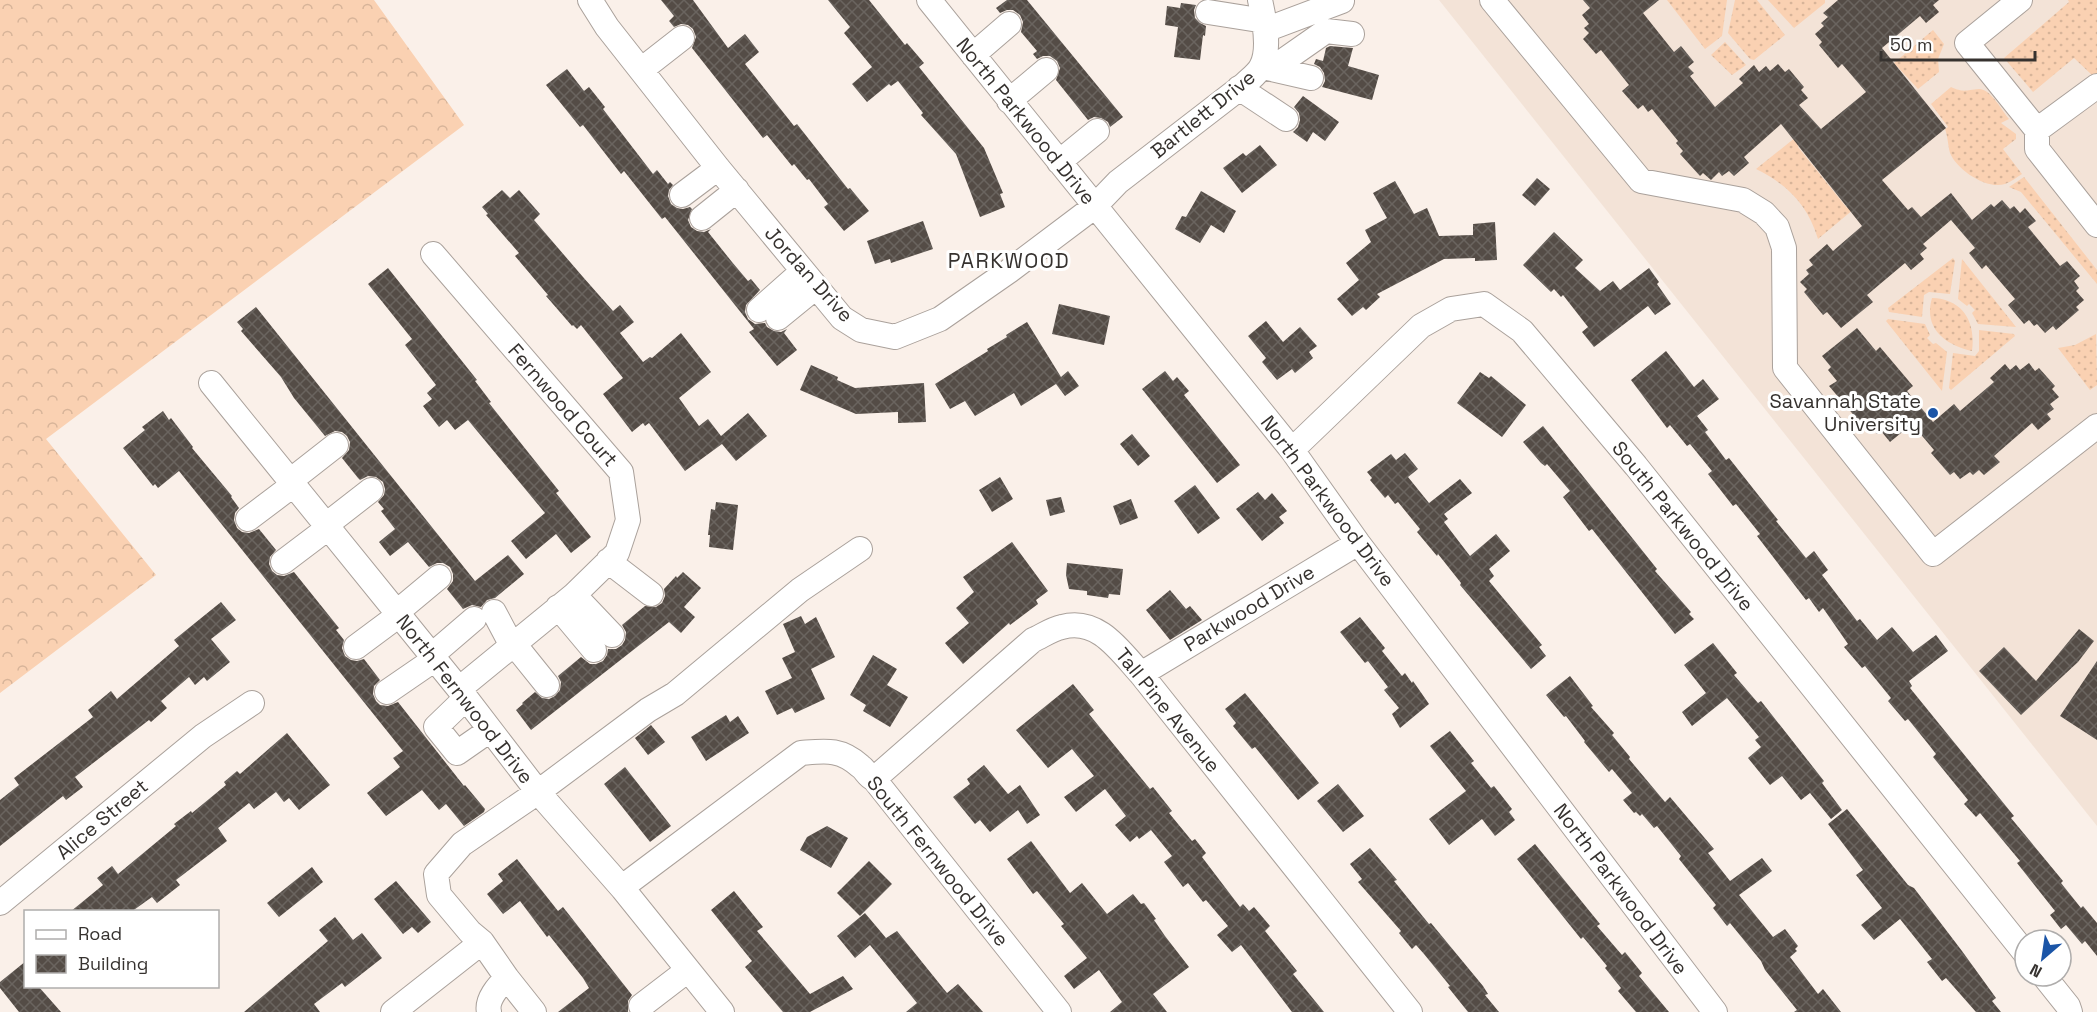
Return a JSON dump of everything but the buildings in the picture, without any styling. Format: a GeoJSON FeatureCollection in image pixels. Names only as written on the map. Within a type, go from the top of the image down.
{"type":"FeatureCollection","features":[{"type":"Feature","properties":{"kind":"street","name":"Jordan Drive"},"geometry":{"type":"LineString","coordinates":[[590,0],[607,27],[736,190],[842,318],[861,330],[895,337],[940,319],[1094,207]]}},
{"type":"Feature","properties":{"kind":"street"},"geometry":{"type":"LineString","coordinates":[[1492,0],[1641,181],[1743,200],[1764,213],[1777,227],[1784,248],[1785,368],[1934,554],[2097,426]]}},
{"type":"Feature","properties":{"kind":"street"},"geometry":{"type":"LineString","coordinates":[[2020,0],[1967,43],[2037,130],[2037,149],[2097,225]]}},
{"type":"Feature","properties":{"kind":"street"},"geometry":{"type":"LineString","coordinates":[[1208,12],[1263,17],[1342,1]]}},
{"type":"Feature","properties":{"kind":"street","name":"North Parkwood Drive"},"geometry":{"type":"LineString","coordinates":[[935,2],[1009,101],[1292,450],[1358,543],[1715,1012]]}},
{"type":"Feature","properties":{"kind":"street","name":"Bartlett Drive"},"geometry":{"type":"LineString","coordinates":[[1094,207],[1118,182],[1267,67],[1263,17]]}},
{"type":"Feature","properties":{"kind":"street"},"geometry":{"type":"LineString","coordinates":[[973,55],[1009,24]]}},
{"type":"Feature","properties":{"kind":"street"},"geometry":{"type":"LineString","coordinates":[[1267,67],[1326,31],[1352,34]]}},
{"type":"Feature","properties":{"kind":"street"},"geometry":{"type":"LineString","coordinates":[[641,70],[682,38]]}},
{"type":"Feature","properties":{"kind":"street"},"geometry":{"type":"LineString","coordinates":[[1267,67],[1311,78]]}},
{"type":"Feature","properties":{"kind":"street"},"geometry":{"type":"LineString","coordinates":[[1009,101],[1046,69]]}},
{"type":"Feature","properties":{"kind":"street"},"geometry":{"type":"LineString","coordinates":[[2037,130],[2097,86]]}},
{"type":"Feature","properties":{"kind":"street"},"geometry":{"type":"LineString","coordinates":[[1239,88],[1286,119]]}},
{"type":"Feature","properties":{"kind":"street"},"geometry":{"type":"LineString","coordinates":[[1059,162],[1097,131]]}},
{"type":"Feature","properties":{"kind":"street"},"geometry":{"type":"LineString","coordinates":[[682,195],[718,168]]}},
{"type":"Feature","properties":{"kind":"street"},"geometry":{"type":"LineString","coordinates":[[702,218],[736,190]]}},
{"type":"Feature","properties":{"kind":"street","name":"Fernwood Court"},"geometry":{"type":"LineString","coordinates":[[433,254],[621,472],[627,519],[617,553],[566,601],[513,645],[463,693],[436,727],[457,753],[490,730]]}},
{"type":"Feature","properties":{"kind":"street"},"geometry":{"type":"LineString","coordinates":[[769,314],[810,279]]}},
{"type":"Feature","properties":{"kind":"street","name":"South Parkwood Drive"},"geometry":{"type":"LineString","coordinates":[[1292,450],[1421,326],[1451,309],[1484,304],[1522,331],[1628,457],[2013,938]]}},
{"type":"Feature","properties":{"kind":"street","name":"North Fernwood Drive"},"geometry":{"type":"LineString","coordinates":[[211,383],[463,693],[538,792],[623,889],[722,1012]]}},
{"type":"Feature","properties":{"kind":"street"},"geometry":{"type":"LineString","coordinates":[[248,519],[336,446]]}},
{"type":"Feature","properties":{"kind":"street"},"geometry":{"type":"LineString","coordinates":[[283,562],[370,490]]}},
{"type":"Feature","properties":{"kind":"street","name":"Parkwood Drive"},"geometry":{"type":"LineString","coordinates":[[1141,674],[1358,543]]}},
{"type":"Feature","properties":{"kind":"street"},"geometry":{"type":"LineString","coordinates":[[534,1012],[482,942],[470,932],[439,895],[436,874],[462,844],[538,792],[648,710],[675,694],[800,590],[860,549]]}},
{"type":"Feature","properties":{"kind":"street"},"geometry":{"type":"LineString","coordinates":[[608,561],[651,594]]}},
{"type":"Feature","properties":{"kind":"street"},"geometry":{"type":"LineString","coordinates":[[356,647],[439,577]]}},
{"type":"Feature","properties":{"kind":"street"},"geometry":{"type":"LineString","coordinates":[[566,601],[603,642]]}},
{"type":"Feature","properties":{"kind":"street"},"geometry":{"type":"LineString","coordinates":[[387,692],[434,658],[484,615],[547,685]]}},
{"type":"Feature","properties":{"kind":"street","name":"Tall Pine Avenue"},"geometry":{"type":"LineString","coordinates":[[874,779],[1033,640],[1063,626],[1085,626],[1105,634],[1141,674],[1410,1012]]}},
{"type":"Feature","properties":{"kind":"street","name":"Alice Street"},"geometry":{"type":"LineString","coordinates":[[0,903],[203,736],[252,703]]}},
{"type":"Feature","properties":{"kind":"street","name":"South Fernwood Drive"},"geometry":{"type":"LineString","coordinates":[[623,889],[629,882],[801,753],[833,750],[861,766],[868,776],[874,779],[1059,1012]]}},
{"type":"Feature","properties":{"kind":"street"},"geometry":{"type":"LineString","coordinates":[[393,1012],[482,942]]}},
{"type":"Feature","properties":{"kind":"street"},"geometry":{"type":"LineString","coordinates":[[640,1006],[688,970]]}},
{"type":"Feature","properties":{"kind":"street"},"geometry":{"type":"LineString","coordinates":[[489,1012],[487,1005],[495,991],[507,978]]}},
{"type":"Feature","properties":{"kind":"street"},"geometry":{"type":"LineString","coordinates":[[2054,988],[2070,1012]]}},
{"type":"Feature","properties":{"kind":"shaded area","name":"Savannah State University"},"geometry":{"type":"Polygon","coordinates":[[[1439,0],[2097,0],[2097,826],[1439,0]]]}},
{"type":"Feature","properties":{"kind":"green space"},"geometry":{"type":"Polygon","coordinates":[[[0,0],[374,0],[464,125],[46,439],[156,575],[0,693],[0,0]]]}},
{"type":"Feature","properties":{"kind":"green space"},"geometry":{"type":"Polygon","coordinates":[[[1667,0],[1727,0],[1722,36],[1705,49],[1667,0]]]}},
{"type":"Feature","properties":{"kind":"green space"},"geometry":{"type":"Polygon","coordinates":[[[1735,0],[1757,0],[1785,35],[1754,60],[1750,59],[1728,33],[1735,0]]]}},
{"type":"Feature","properties":{"kind":"green space"},"geometry":{"type":"Polygon","coordinates":[[[1768,0],[1825,0],[1825,3],[1794,28],[1768,0]]]}},
{"type":"Feature","properties":{"kind":"green space"},"geometry":{"type":"Polygon","coordinates":[[[2068,0],[2097,0],[2097,73],[2093,76],[2074,58],[2033,92],[2004,58],[2069,2],[2068,0]]]}},
{"type":"Feature","properties":{"kind":"green space"},"geometry":{"type":"Polygon","coordinates":[[[1933,30],[1944,44],[1938,59],[1939,72],[1918,89],[1894,63],[1933,30]]]}},
{"type":"Feature","properties":{"kind":"green space"},"geometry":{"type":"Polygon","coordinates":[[[1725,42],[1746,65],[1732,75],[1711,55],[1725,42]]]}},
{"type":"Feature","properties":{"kind":"green space"},"geometry":{"type":"Polygon","coordinates":[[[1951,87],[1962,91],[1983,90],[1996,101],[2009,119],[2001,123],[2016,134],[2016,139],[2003,149],[2022,174],[2005,184],[1990,184],[1973,177],[1959,166],[1950,153],[1945,129],[1948,127],[1931,104],[1951,87]]]}},
{"type":"Feature","properties":{"kind":"green space"},"geometry":{"type":"Polygon","coordinates":[[[1796,137],[1801,143],[1798,147],[1847,208],[1851,205],[1854,209],[1818,239],[1808,216],[1795,197],[1777,181],[1756,169],[1796,137]]]}},
{"type":"Feature","properties":{"kind":"green space"},"geometry":{"type":"Polygon","coordinates":[[[2024,177],[2097,270],[2097,284],[2021,192],[2009,187],[2024,177]]]}},
{"type":"Feature","properties":{"kind":"green space"},"geometry":{"type":"Polygon","coordinates":[[[1953,258],[1955,261],[1950,294],[1929,292],[1924,295],[1922,317],[1889,312],[1888,308],[1953,258]]]}},
{"type":"Feature","properties":{"kind":"green space"},"geometry":{"type":"Polygon","coordinates":[[[1962,259],[2016,327],[1978,324],[1972,313],[1975,310],[1958,299],[1962,259]]]}},
{"type":"Feature","properties":{"kind":"green space"},"geometry":{"type":"Polygon","coordinates":[[[1932,298],[1952,303],[1965,314],[1972,331],[1972,351],[1945,340],[1939,334],[1931,318],[1932,298]]]}},
{"type":"Feature","properties":{"kind":"green space"},"geometry":{"type":"Polygon","coordinates":[[[1888,319],[1925,324],[1930,335],[1927,338],[1947,352],[1942,391],[1886,321],[1888,319]]]}},
{"type":"Feature","properties":{"kind":"green space"},"geometry":{"type":"Polygon","coordinates":[[[1979,330],[2014,334],[2015,336],[1951,390],[1949,388],[1953,353],[1975,356],[1979,351],[1979,330]]]}},
{"type":"Feature","properties":{"kind":"green space"},"geometry":{"type":"Polygon","coordinates":[[[2096,334],[2097,385],[2090,390],[2058,348],[2075,345],[2096,334]]]}},
{"type":"Feature","properties":{"kind":"place","name":"Savannah State University"},"geometry":{"type":"Point","coordinates":[1933,413]}},
{"type":"Feature","properties":{"kind":"district","name":"PARKWOOD"},"geometry":{"type":"Point","coordinates":[1009,261]}}]}
